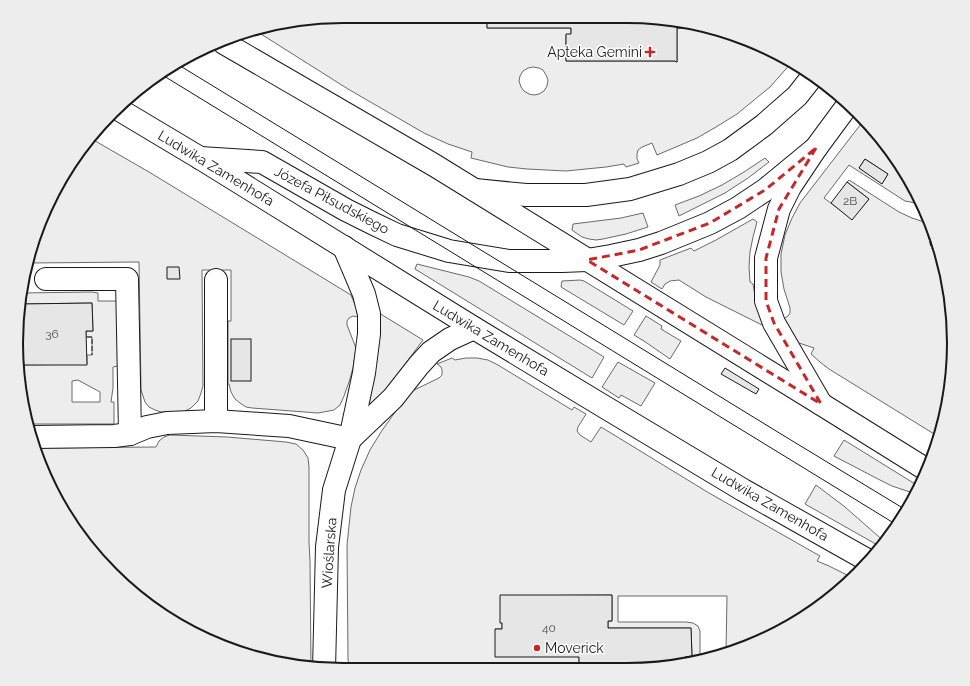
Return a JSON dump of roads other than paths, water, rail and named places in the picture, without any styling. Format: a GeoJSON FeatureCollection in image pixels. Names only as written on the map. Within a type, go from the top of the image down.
{"type":"FeatureCollection","features":[{"type":"Feature","properties":{"kind":"street"},"geometry":{"type":"LineString","coordinates":[[227,45],[434,165],[922,467]]}},
{"type":"Feature","properties":{"kind":"street"},"geometry":{"type":"LineString","coordinates":[[475,190],[526,195],[586,195],[630,188],[679,174],[708,162],[730,150],[759,129],[797,96],[810,80]]}},
{"type":"Feature","properties":{"kind":"street","name":"Józefa Piłsudskiego"},"geometry":{"type":"LineString","coordinates":[[821,404],[774,323],[766,301],[766,258],[779,209],[790,187],[845,109]]}},
{"type":"Feature","properties":{"kind":"street","name":"Ludwika Zamenhofa"},"geometry":{"type":"LineString","coordinates":[[122,112],[474,328],[743,490],[864,558]]}},
{"type":"Feature","properties":{"kind":"street","name":"Józefa Piłsudskiego"},"geometry":{"type":"LineString","coordinates":[[200,158],[262,162],[346,210],[372,223],[398,235],[449,251],[509,261],[562,262],[611,256],[654,245],[710,223],[738,208],[765,190],[816,148]]}},
{"type":"Feature","properties":{"kind":"street","name":"Wioślarska"},"geometry":{"type":"LineString","coordinates":[[324,662],[327,546],[334,490],[350,439],[364,373],[369,334],[369,314],[364,294],[344,247]]}},
{"type":"Feature","properties":{"kind":"street"},"geometry":{"type":"LineString","coordinates":[[46,279],[126,279],[130,434]]}},
{"type":"Feature","properties":{"kind":"street"},"geometry":{"type":"LineString","coordinates":[[216,280],[216,421]]}},
{"type":"Feature","properties":{"kind":"street","name":"Wioślarska"},"geometry":{"type":"LineString","coordinates":[[350,439],[393,398],[431,352],[450,339],[474,328]]}},
{"type":"Feature","properties":{"kind":"street"},"geometry":{"type":"LineString","coordinates":[[37,437],[114,436],[130,434],[147,427],[167,423],[216,421],[290,426],[350,439]]}},
{"type":"Feature","properties":{"kind":"tram line"},"geometry":{"type":"LineString","coordinates":[[182,67],[901,507]]}},
{"type":"Feature","properties":{"kind":"tram line"},"geometry":{"type":"LineString","coordinates":[[165,77],[892,522]]}},
{"type":"Feature","properties":{"kind":"place","name":"Apteka Gemini"},"geometry":{"type":"Point","coordinates":[650,52]}},
{"type":"Feature","properties":{"kind":"place","name":"Moverick"},"geometry":{"type":"Point","coordinates":[537,648]}}]}
